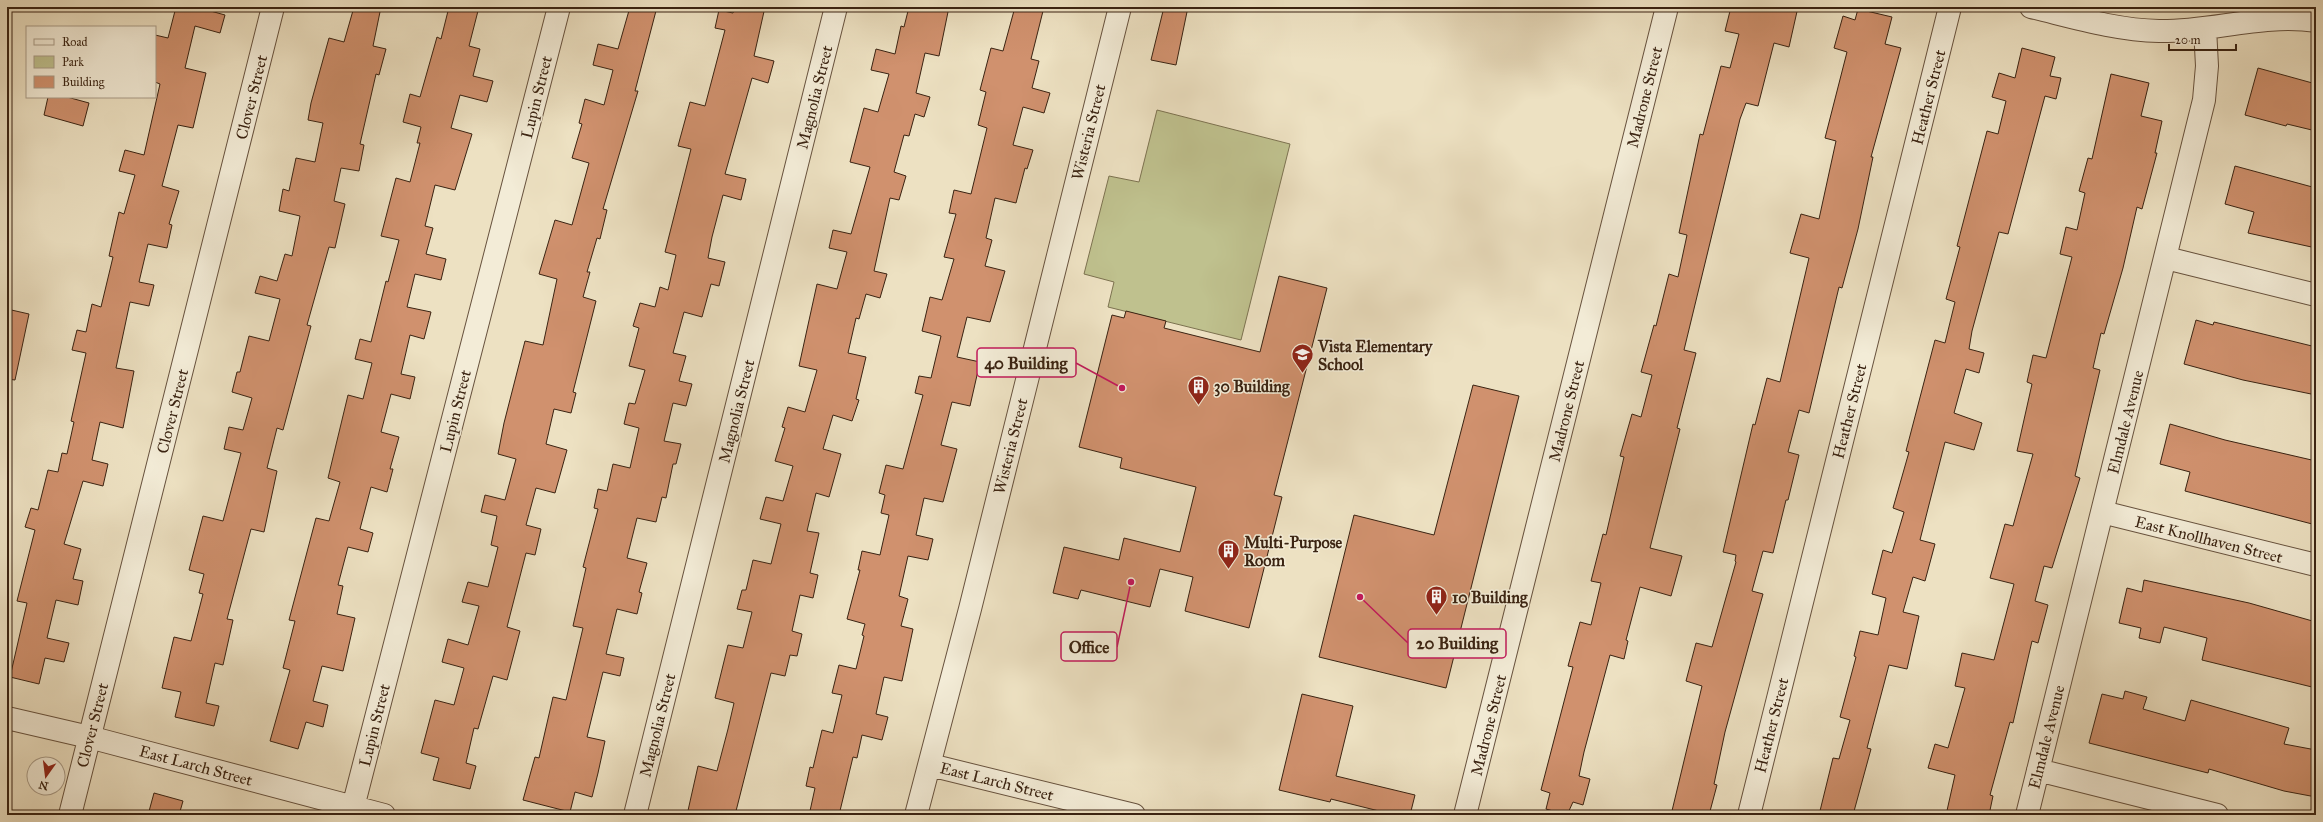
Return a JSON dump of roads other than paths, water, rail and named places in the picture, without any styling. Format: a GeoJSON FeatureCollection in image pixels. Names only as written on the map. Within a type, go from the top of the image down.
{"type":"FeatureCollection","features":[{"type":"Feature","properties":{"kind":"street","name":"Clover Street"},"geometry":{"type":"LineString","coordinates":[[70,815],[274,7]]}},
{"type":"Feature","properties":{"kind":"street","name":"Lupin Street"},"geometry":{"type":"LineString","coordinates":[[352,811],[559,7]]}},
{"type":"Feature","properties":{"kind":"street","name":"Magnolia Street"},"geometry":{"type":"LineString","coordinates":[[635,815],[836,7]]}},
{"type":"Feature","properties":{"kind":"street","name":"Wisteria Street"},"geometry":{"type":"LineString","coordinates":[[916,815],[930,765],[1120,7]]}},
{"type":"Feature","properties":{"kind":"street","name":"Madrone Street"},"geometry":{"type":"LineString","coordinates":[[1465,815],[1667,7]]}},
{"type":"Feature","properties":{"kind":"street","name":"Heather Street"},"geometry":{"type":"LineString","coordinates":[[1749,815],[1950,7]]}},
{"type":"Feature","properties":{"kind":"street"},"geometry":{"type":"LineString","coordinates":[[2031,7],[2114,27],[2159,31],[2205,28],[2278,19],[2316,21]]}},
{"type":"Feature","properties":{"kind":"street","name":"Elmdale Avenue"},"geometry":{"type":"LineString","coordinates":[[2027,815],[2204,100],[2207,66],[2205,28]]}},
{"type":"Feature","properties":{"kind":"street"},"geometry":{"type":"LineString","coordinates":[[2166,258],[2316,295]]}},
{"type":"Feature","properties":{"kind":"street","name":"East Knollhaven Street"},"geometry":{"type":"LineString","coordinates":[[2102,512],[2316,566]]}},
{"type":"Feature","properties":{"kind":"street","name":"East Larch Street"},"geometry":{"type":"LineString","coordinates":[[7,718],[89,737],[352,811],[384,815]]}},
{"type":"Feature","properties":{"kind":"street","name":"East Larch Street"},"geometry":{"type":"LineString","coordinates":[[930,765],[1134,815]]}},
{"type":"Feature","properties":{"kind":"street"},"geometry":{"type":"LineString","coordinates":[[2038,770],[2217,815]]}},
{"type":"Feature","properties":{"kind":"place","name":"Vista Elementary School"},"geometry":{"type":"Point","coordinates":[1302,374]}},
{"type":"Feature","properties":{"kind":"place","name":"40 Building"},"geometry":{"type":"Point","coordinates":[1122,388]}},
{"type":"Feature","properties":{"kind":"place","name":"30 Building"},"geometry":{"type":"Point","coordinates":[1198,406]}},
{"type":"Feature","properties":{"kind":"place","name":"Multi-Purpose Room"},"geometry":{"type":"Point","coordinates":[1229,570]}},
{"type":"Feature","properties":{"kind":"place","name":"Office"},"geometry":{"type":"Point","coordinates":[1131,582]}},
{"type":"Feature","properties":{"kind":"place","name":"20 Building"},"geometry":{"type":"Point","coordinates":[1360,597]}},
{"type":"Feature","properties":{"kind":"place","name":"10 Building"},"geometry":{"type":"Point","coordinates":[1437,616]}}]}
